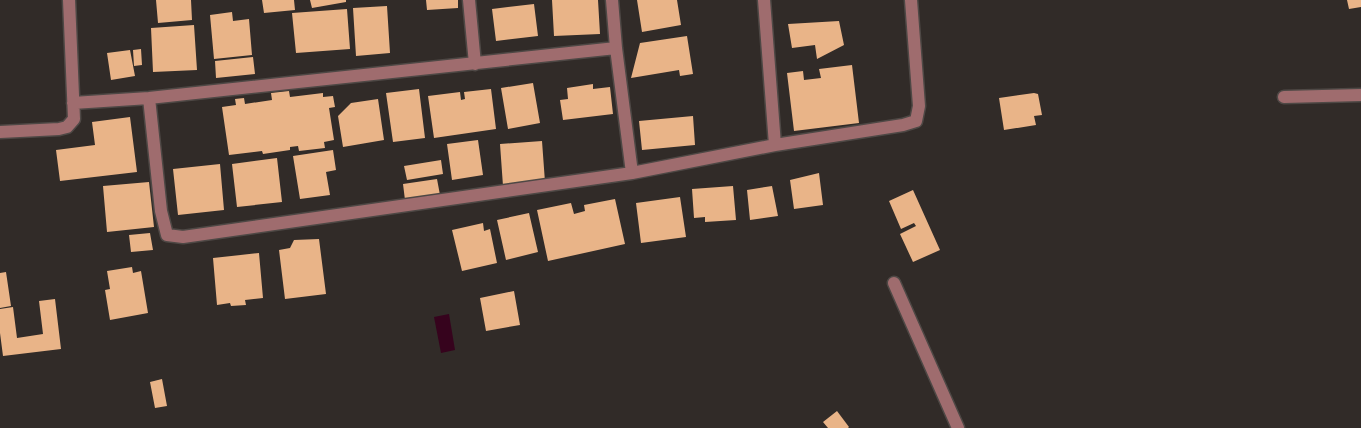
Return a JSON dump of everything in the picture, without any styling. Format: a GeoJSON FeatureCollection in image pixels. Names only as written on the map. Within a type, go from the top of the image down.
{"type":"FeatureCollection","features":[{"type":"Feature","properties":{"kind":"street"},"geometry":{"type":"LineString","coordinates":[[0,132],[59,130],[67,127],[74,119],[69,0]]}},
{"type":"Feature","properties":{"kind":"street"},"geometry":{"type":"LineString","coordinates":[[469,0],[475,64]]}},
{"type":"Feature","properties":{"kind":"street"},"geometry":{"type":"LineString","coordinates":[[612,0],[616,48],[632,173]]}},
{"type":"Feature","properties":{"kind":"street"},"geometry":{"type":"LineString","coordinates":[[764,0],[774,145]]}},
{"type":"Feature","properties":{"kind":"street"},"geometry":{"type":"LineString","coordinates":[[149,98],[161,211],[167,235],[183,237],[632,173],[774,145],[903,125],[916,121],[919,106],[911,0]]}},
{"type":"Feature","properties":{"kind":"street"},"geometry":{"type":"LineString","coordinates":[[73,103],[149,98],[616,48]]}},
{"type":"Feature","properties":{"kind":"street"},"geometry":{"type":"LineString","coordinates":[[1284,97],[1361,95]]}},
{"type":"Feature","properties":{"kind":"street"},"geometry":{"type":"LineString","coordinates":[[894,282],[958,428]]}},
{"type":"Feature","properties":{"kind":"shaded area"},"geometry":{"type":"Polygon","coordinates":[[[449,314],[455,350],[441,353],[434,317],[449,314]]]}},
{"type":"Feature","properties":{"kind":"building"},"geometry":{"type":"Polygon","coordinates":[[[156,0],[191,0],[192,20],[158,23],[156,0]]]}},
{"type":"Feature","properties":{"kind":"building"},"geometry":{"type":"Polygon","coordinates":[[[262,0],[294,0],[295,10],[264,13],[262,0]]]}},
{"type":"Feature","properties":{"kind":"building"},"geometry":{"type":"Polygon","coordinates":[[[310,0],[346,0],[346,2],[312,8],[310,0]]]}},
{"type":"Feature","properties":{"kind":"building"},"geometry":{"type":"Polygon","coordinates":[[[426,0],[458,0],[458,8],[427,10],[426,0]]]}},
{"type":"Feature","properties":{"kind":"building"},"geometry":{"type":"Polygon","coordinates":[[[552,0],[598,0],[600,34],[554,36],[552,0]]]}},
{"type":"Feature","properties":{"kind":"building"},"geometry":{"type":"Polygon","coordinates":[[[637,0],[677,0],[681,25],[642,32],[637,0]]]}},
{"type":"Feature","properties":{"kind":"building"},"geometry":{"type":"Polygon","coordinates":[[[1347,0],[1361,0],[1361,7],[1349,9],[1347,0]]]}},
{"type":"Feature","properties":{"kind":"building"},"geometry":{"type":"Polygon","coordinates":[[[534,4],[538,36],[496,41],[492,9],[534,4]]]}},
{"type":"Feature","properties":{"kind":"building"},"geometry":{"type":"Polygon","coordinates":[[[387,6],[390,53],[356,56],[353,8],[387,6]]]}},
{"type":"Feature","properties":{"kind":"building"},"geometry":{"type":"Polygon","coordinates":[[[347,9],[350,49],[296,53],[292,13],[347,9]]]}},
{"type":"Feature","properties":{"kind":"building"},"geometry":{"type":"Polygon","coordinates":[[[232,12],[233,21],[249,19],[252,55],[214,59],[210,15],[232,12]]]}},
{"type":"Feature","properties":{"kind":"building"},"geometry":{"type":"Polygon","coordinates":[[[839,21],[844,45],[817,59],[815,45],[792,48],[788,24],[839,21]]]}},
{"type":"Feature","properties":{"kind":"building"},"geometry":{"type":"Polygon","coordinates":[[[194,25],[197,70],[153,72],[151,28],[194,25]]]}},
{"type":"Feature","properties":{"kind":"building"},"geometry":{"type":"Polygon","coordinates":[[[687,36],[693,74],[680,76],[679,70],[631,78],[640,43],[687,36]]]}},
{"type":"Feature","properties":{"kind":"building"},"geometry":{"type":"Polygon","coordinates":[[[141,49],[142,65],[134,66],[133,50],[141,49]]]}},
{"type":"Feature","properties":{"kind":"building"},"geometry":{"type":"Polygon","coordinates":[[[130,50],[135,76],[111,80],[107,53],[130,50]]]}},
{"type":"Feature","properties":{"kind":"building"},"geometry":{"type":"Polygon","coordinates":[[[253,57],[255,74],[216,78],[215,61],[253,57]]]}},
{"type":"Feature","properties":{"kind":"building"},"geometry":{"type":"Polygon","coordinates":[[[852,65],[859,123],[794,131],[787,73],[803,71],[804,80],[821,78],[819,69],[852,65]]]}},
{"type":"Feature","properties":{"kind":"building"},"geometry":{"type":"Polygon","coordinates":[[[533,83],[540,123],[508,129],[501,88],[533,83]]]}},
{"type":"Feature","properties":{"kind":"building"},"geometry":{"type":"Polygon","coordinates":[[[593,84],[593,89],[610,87],[613,114],[563,120],[560,100],[568,99],[567,88],[593,84]]]}},
{"type":"Feature","properties":{"kind":"building"},"geometry":{"type":"Polygon","coordinates":[[[419,89],[425,138],[393,142],[386,93],[419,89]]]}},
{"type":"Feature","properties":{"kind":"building"},"geometry":{"type":"Polygon","coordinates":[[[491,89],[496,129],[434,138],[428,96],[460,92],[461,100],[465,99],[464,92],[491,89]]]}},
{"type":"Feature","properties":{"kind":"building"},"geometry":{"type":"Polygon","coordinates":[[[289,91],[290,97],[323,93],[323,97],[333,96],[335,107],[329,108],[334,140],[324,142],[325,148],[299,151],[298,146],[290,147],[290,150],[263,154],[262,151],[229,155],[222,107],[236,105],[235,99],[244,98],[245,104],[272,100],[271,93],[289,91]]]}},
{"type":"Feature","properties":{"kind":"building"},"geometry":{"type":"Polygon","coordinates":[[[1038,94],[1042,115],[1034,116],[1036,125],[1004,130],[999,98],[1038,94]]]}},
{"type":"Feature","properties":{"kind":"building"},"geometry":{"type":"Polygon","coordinates":[[[378,99],[384,140],[343,147],[338,116],[351,103],[378,99]]]}},
{"type":"Feature","properties":{"kind":"building"},"geometry":{"type":"Polygon","coordinates":[[[693,116],[695,145],[642,150],[639,121],[693,116]]]}},
{"type":"Feature","properties":{"kind":"building"},"geometry":{"type":"Polygon","coordinates":[[[130,117],[137,172],[60,181],[56,150],[95,145],[92,122],[130,117]]]}},
{"type":"Feature","properties":{"kind":"building"},"geometry":{"type":"Polygon","coordinates":[[[478,140],[483,175],[452,180],[447,144],[478,140]]]}},
{"type":"Feature","properties":{"kind":"building"},"geometry":{"type":"Polygon","coordinates":[[[542,141],[545,182],[503,186],[500,144],[542,141]]]}},
{"type":"Feature","properties":{"kind":"building"},"geometry":{"type":"Polygon","coordinates":[[[333,150],[336,170],[326,172],[330,195],[300,199],[293,156],[333,150]]]}},
{"type":"Feature","properties":{"kind":"building"},"geometry":{"type":"Polygon","coordinates":[[[277,158],[282,202],[237,207],[232,164],[277,158]]]}},
{"type":"Feature","properties":{"kind":"building"},"geometry":{"type":"Polygon","coordinates":[[[441,160],[443,174],[407,180],[404,166],[441,160]]]}},
{"type":"Feature","properties":{"kind":"building"},"geometry":{"type":"Polygon","coordinates":[[[220,164],[224,210],[178,215],[173,169],[220,164]]]}},
{"type":"Feature","properties":{"kind":"building"},"geometry":{"type":"Polygon","coordinates":[[[819,173],[823,205],[794,209],[790,180],[819,173]]]}},
{"type":"Feature","properties":{"kind":"building"},"geometry":{"type":"Polygon","coordinates":[[[437,179],[440,195],[405,200],[403,184],[437,179]]]}},
{"type":"Feature","properties":{"kind":"building"},"geometry":{"type":"Polygon","coordinates":[[[149,182],[154,227],[107,232],[103,186],[149,182]]]}},
{"type":"Feature","properties":{"kind":"building"},"geometry":{"type":"Polygon","coordinates":[[[733,186],[736,220],[705,222],[705,217],[694,218],[692,189],[733,186]]]}},
{"type":"Feature","properties":{"kind":"building"},"geometry":{"type":"Polygon","coordinates":[[[772,186],[778,216],[750,220],[747,190],[772,186]]]}},
{"type":"Feature","properties":{"kind":"building"},"geometry":{"type":"Polygon","coordinates":[[[913,190],[940,250],[913,262],[900,234],[916,226],[914,223],[901,229],[889,201],[913,190]]]}},
{"type":"Feature","properties":{"kind":"building"},"geometry":{"type":"Polygon","coordinates":[[[680,197],[686,237],[641,243],[636,203],[680,197]]]}},
{"type":"Feature","properties":{"kind":"building"},"geometry":{"type":"Polygon","coordinates":[[[615,199],[625,244],[548,261],[537,210],[571,203],[574,214],[585,211],[584,205],[615,199]]]}},
{"type":"Feature","properties":{"kind":"building"},"geometry":{"type":"Polygon","coordinates":[[[529,213],[538,252],[506,260],[497,220],[529,213]]]}},
{"type":"Feature","properties":{"kind":"building"},"geometry":{"type":"Polygon","coordinates":[[[483,223],[484,231],[490,229],[497,263],[462,271],[452,230],[483,223]]]}},
{"type":"Feature","properties":{"kind":"building"},"geometry":{"type":"Polygon","coordinates":[[[150,233],[153,250],[131,252],[129,235],[150,233]]]}},
{"type":"Feature","properties":{"kind":"building"},"geometry":{"type":"Polygon","coordinates":[[[319,239],[326,294],[285,299],[279,250],[290,248],[294,240],[319,239]]]}},
{"type":"Feature","properties":{"kind":"building"},"geometry":{"type":"Polygon","coordinates":[[[259,253],[263,298],[245,300],[246,305],[231,306],[230,303],[217,305],[213,258],[259,253]]]}},
{"type":"Feature","properties":{"kind":"building"},"geometry":{"type":"Polygon","coordinates":[[[132,267],[133,273],[141,271],[148,313],[110,320],[105,290],[110,289],[107,271],[132,267]]]}},
{"type":"Feature","properties":{"kind":"building"},"geometry":{"type":"Polygon","coordinates":[[[6,272],[11,306],[0,308],[0,273],[6,272]]]}},
{"type":"Feature","properties":{"kind":"building"},"geometry":{"type":"Polygon","coordinates":[[[514,291],[520,325],[486,331],[480,298],[514,291]]]}},
{"type":"Feature","properties":{"kind":"building"},"geometry":{"type":"Polygon","coordinates":[[[55,299],[61,349],[3,356],[0,333],[0,309],[13,307],[17,338],[43,334],[39,301],[55,299]]]}},
{"type":"Feature","properties":{"kind":"building"},"geometry":{"type":"Polygon","coordinates":[[[162,379],[167,406],[155,408],[150,382],[162,379]]]}},
{"type":"Feature","properties":{"kind":"building"},"geometry":{"type":"Polygon","coordinates":[[[837,411],[848,428],[828,428],[823,422],[837,411]]]}}]}
